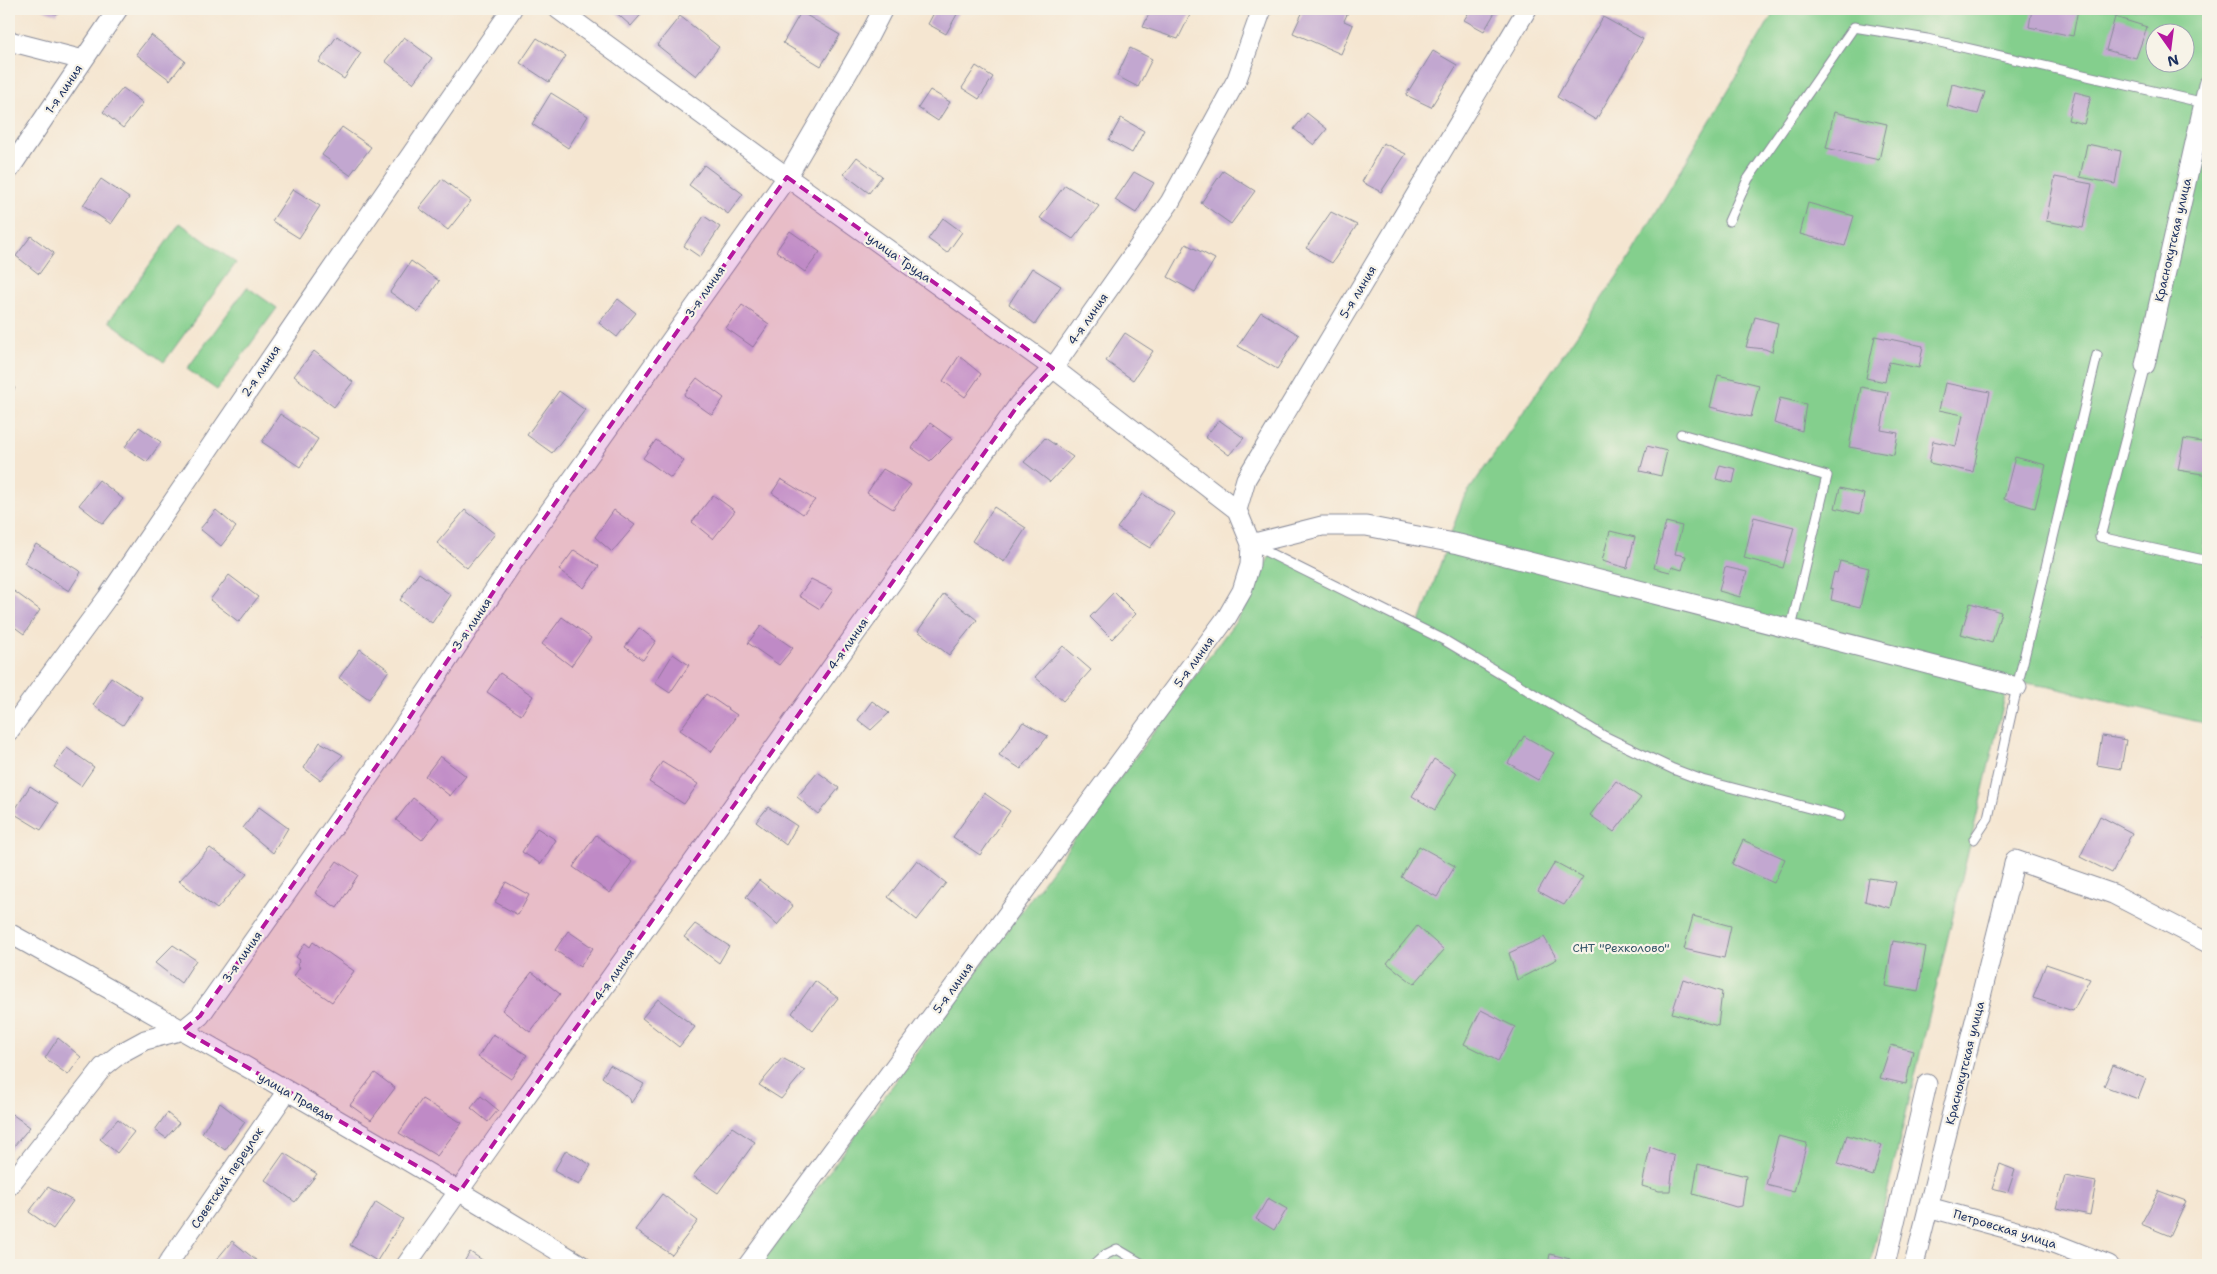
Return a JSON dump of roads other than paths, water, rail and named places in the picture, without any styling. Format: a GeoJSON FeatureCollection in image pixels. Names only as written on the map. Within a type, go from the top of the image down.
{"type":"FeatureCollection","features":[{"type":"Feature","properties":{"kind":"street","name":"1-я линия"},"geometry":{"type":"LineString","coordinates":[[9,170],[118,9]]}},
{"type":"Feature","properties":{"kind":"street","name":"2-я линия"},"geometry":{"type":"LineString","coordinates":[[9,731],[107,598],[512,9]]}},
{"type":"Feature","properties":{"kind":"street","name":"улица Труда"},"geometry":{"type":"LineString","coordinates":[[558,9],[787,178],[1053,368],[1237,510]]}},
{"type":"Feature","properties":{"kind":"street","name":"3-я линия"},"geometry":{"type":"LineString","coordinates":[[9,1186],[103,1067],[121,1053],[145,1040],[183,1030],[200,1016],[385,754],[514,561],[787,178],[883,9]]}},
{"type":"Feature","properties":{"kind":"street","name":"4-я линия"},"geometry":{"type":"LineString","coordinates":[[406,1265],[1019,404],[1053,368],[1170,202],[1237,79],[1262,9]]}},
{"type":"Feature","properties":{"kind":"street","name":"5-я линия"},"geometry":{"type":"LineString","coordinates":[[748,1265],[1227,617],[1242,591],[1250,565],[1250,544],[1237,510],[1246,479],[1527,9]]}},
{"type":"Feature","properties":{"kind":"street"},"geometry":{"type":"LineString","coordinates":[[9,41],[83,60]]}},
{"type":"Feature","properties":{"kind":"street","name":"Краснокутская улица"},"geometry":{"type":"LineString","coordinates":[[2145,365],[2207,98]]}},
{"type":"Feature","properties":{"kind":"street"},"geometry":{"type":"LineString","coordinates":[[1250,544],[1322,526],[1366,526],[1459,544],[2017,687]]}},
{"type":"Feature","properties":{"kind":"street","name":"Краснокутская улица"},"geometry":{"type":"LineString","coordinates":[[1914,1265],[2015,860],[2113,894],[2208,944]]}},
{"type":"Feature","properties":{"kind":"street","name":"улица Правды"},"geometry":{"type":"LineString","coordinates":[[9,933],[183,1030],[460,1191],[581,1265]]}},
{"type":"Feature","properties":{"kind":"street"},"geometry":{"type":"LineString","coordinates":[[1885,1265],[1927,1084]]}},
{"type":"Feature","properties":{"kind":"street","name":"Советский переулок"},"geometry":{"type":"LineString","coordinates":[[167,1265],[287,1091]]}},
{"type":"Feature","properties":{"kind":"street","name":"Петровская улица"},"geometry":{"type":"LineString","coordinates":[[1928,1207],[2038,1237],[2109,1265]]}},
{"type":"Feature","properties":{"kind":"lane"},"geometry":{"type":"LineString","coordinates":[[1729,221],[1748,179],[1854,27],[1926,39],[2207,98]]}},
{"type":"Feature","properties":{"kind":"lane"},"geometry":{"type":"LineString","coordinates":[[1974,839],[1988,818],[2017,687],[2096,355]]}},
{"type":"Feature","properties":{"kind":"lane"},"geometry":{"type":"LineString","coordinates":[[2145,365],[2100,536],[2208,561]]}},
{"type":"Feature","properties":{"kind":"lane"},"geometry":{"type":"LineString","coordinates":[[1681,434],[1827,476],[1791,628]]}},
{"type":"Feature","properties":{"kind":"lane"},"geometry":{"type":"LineString","coordinates":[[1250,544],[1444,640],[1604,736],[1673,769],[1702,780],[1840,816]]}},
{"type":"Feature","properties":{"kind":"lane"},"geometry":{"type":"LineString","coordinates":[[1094,1265],[1105,1255],[1117,1249],[1144,1265]]}},
{"type":"Feature","properties":{"kind":"park label","name":"СНТ \"Рехколово\""},"geometry":{"type":"Point","coordinates":[1621,948]}}]}
